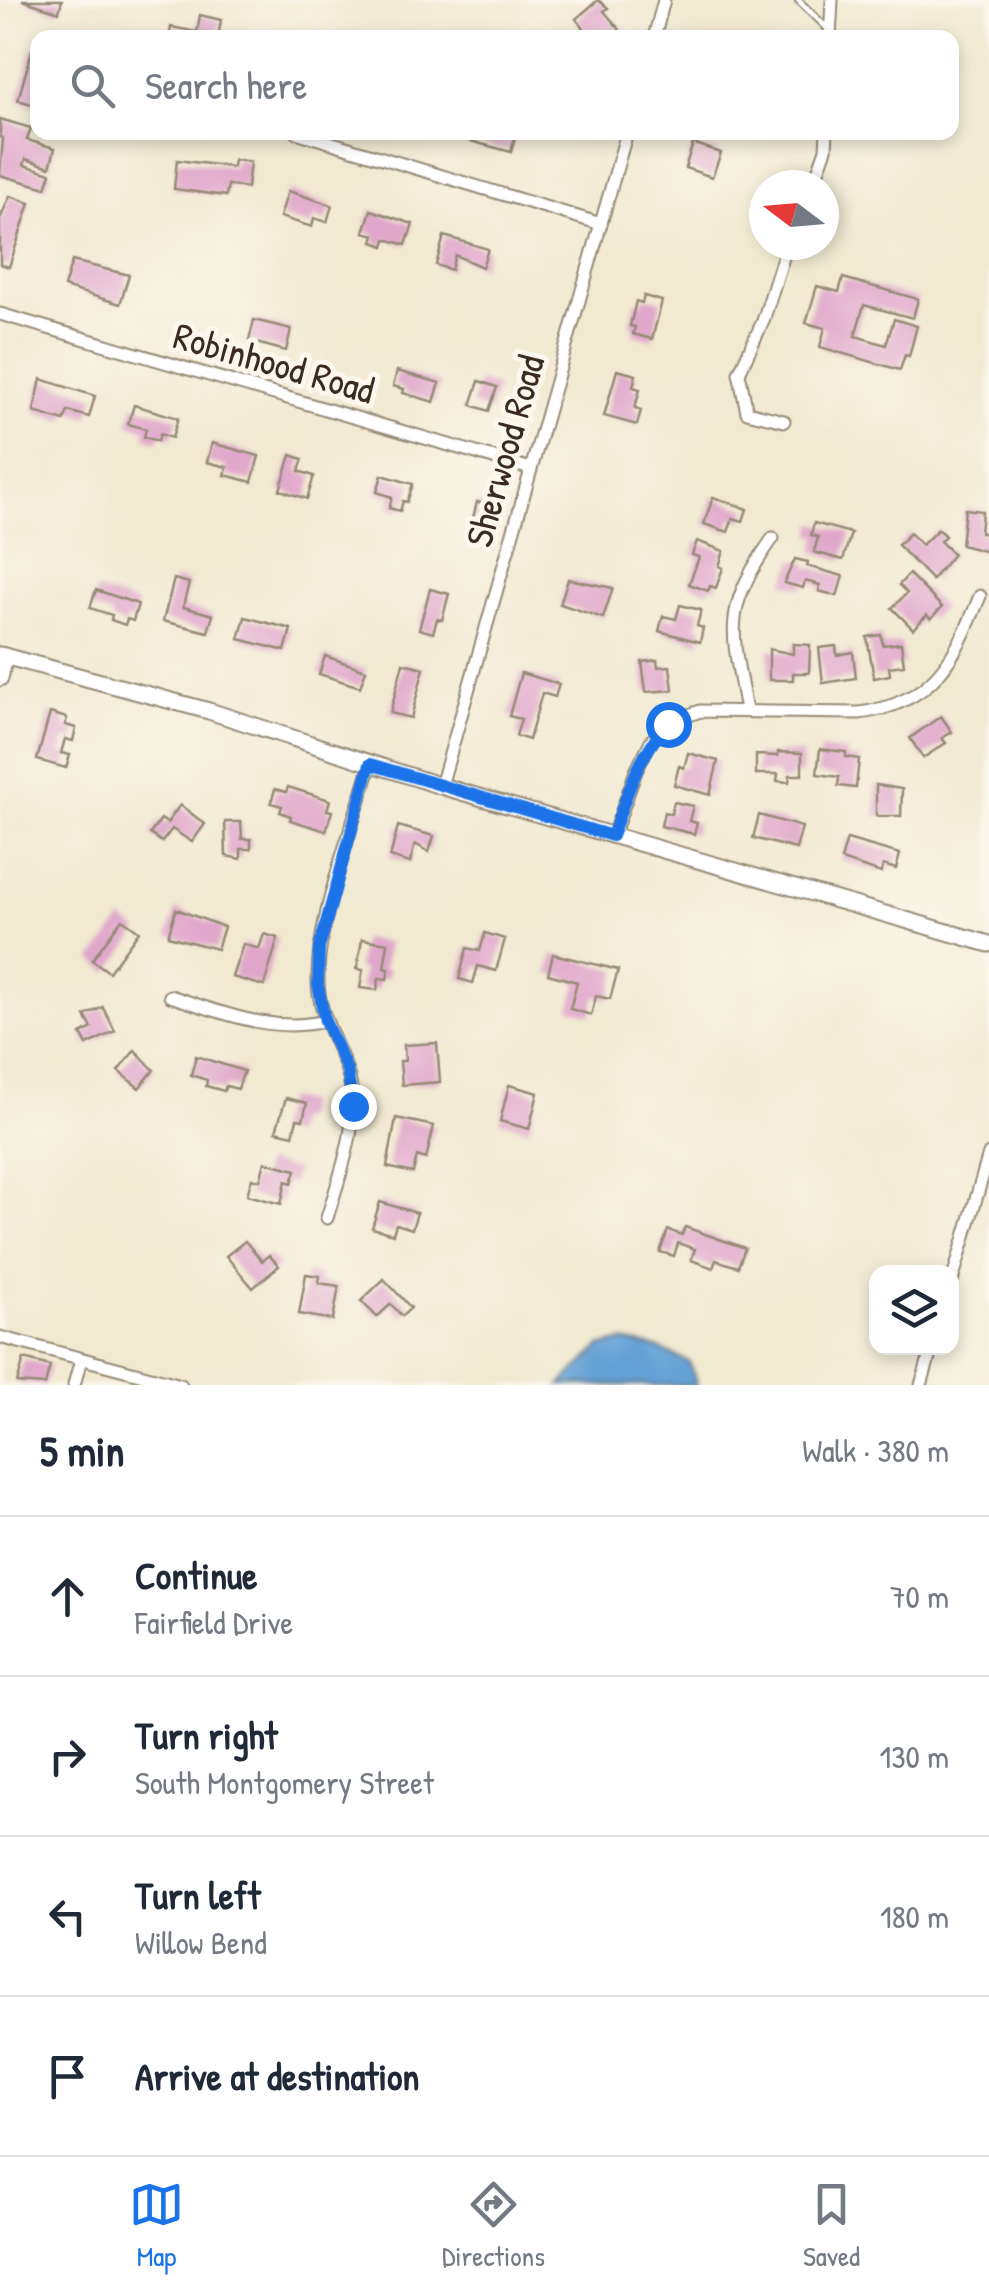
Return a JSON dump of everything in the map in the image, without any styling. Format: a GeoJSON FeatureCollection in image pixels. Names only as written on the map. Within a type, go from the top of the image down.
{"type":"FeatureCollection","features":[{"type":"Feature","properties":{"kind":"street"},"geometry":{"type":"LineString","coordinates":[[656,30],[664,0]]}},
{"type":"Feature","properties":{"kind":"street"},"geometry":{"type":"LineString","coordinates":[[830,30],[832,0]]}},
{"type":"Feature","properties":{"kind":"street"},"geometry":{"type":"LineString","coordinates":[[323,140],[601,224]]}},
{"type":"Feature","properties":{"kind":"street","name":"Sherwood Road"},"geometry":{"type":"LineString","coordinates":[[441,786],[625,140]]}},
{"type":"Feature","properties":{"kind":"street"},"geometry":{"type":"LineString","coordinates":[[818,170],[827,140]]}},
{"type":"Feature","properties":{"kind":"street"},"geometry":{"type":"LineString","coordinates":[[782,260],[763,321],[739,373],[747,412],[784,421]]}},
{"type":"Feature","properties":{"kind":"street","name":"Robinhood Road"},"geometry":{"type":"LineString","coordinates":[[0,314],[532,469]]}},
{"type":"Feature","properties":{"kind":"street"},"geometry":{"type":"LineString","coordinates":[[746,710],[732,632],[737,599],[750,570],[772,538]]}},
{"type":"Feature","properties":{"kind":"street"},"geometry":{"type":"LineString","coordinates":[[612,836],[636,771],[651,741],[668,724],[700,711],[883,710],[933,682],[959,649],[980,596]]}},
{"type":"Feature","properties":{"kind":"street"},"geometry":{"type":"LineString","coordinates":[[0,678],[2,655],[209,712],[441,786],[989,944]]}},
{"type":"Feature","properties":{"kind":"street"},"geometry":{"type":"LineString","coordinates":[[327,1218],[348,1149],[353,1106],[347,1070],[325,1021],[318,985],[319,948],[370,764]]}},
{"type":"Feature","properties":{"kind":"street"},"geometry":{"type":"LineString","coordinates":[[170,996],[260,1024],[301,1027],[325,1021]]}},
{"type":"Feature","properties":{"kind":"street"},"geometry":{"type":"LineString","coordinates":[[957,1265],[989,1154]]}},
{"type":"Feature","properties":{"kind":"street"},"geometry":{"type":"LineString","coordinates":[[0,1337],[176,1385]]}},
{"type":"Feature","properties":{"kind":"street"},"geometry":{"type":"LineString","coordinates":[[920,1385],[930,1355]]}},
{"type":"Feature","properties":{"kind":"street"},"geometry":{"type":"LineString","coordinates":[[74,1385],[81,1359]]}},
{"type":"Feature","properties":{"kind":"lane"},"geometry":{"type":"LineString","coordinates":[[798,0],[825,30]]}},
{"type":"Feature","properties":{"kind":"water"},"geometry":{"type":"Polygon","coordinates":[[[623,1341],[658,1348],[689,1362],[697,1385],[560,1385],[600,1347],[623,1341]]]}},
{"type":"Feature","properties":{"kind":"building"},"geometry":{"type":"Polygon","coordinates":[[[22,0],[62,0],[59,12],[22,0]]]}},
{"type":"Feature","properties":{"kind":"building"},"geometry":{"type":"Polygon","coordinates":[[[598,0],[608,8],[604,11],[620,30],[585,30],[576,19],[598,0]]]}},
{"type":"Feature","properties":{"kind":"building"},"geometry":{"type":"Polygon","coordinates":[[[200,15],[221,20],[219,30],[197,30],[200,15]]]}},
{"type":"Feature","properties":{"kind":"building"},"geometry":{"type":"Polygon","coordinates":[[[30,58],[30,104],[18,100],[30,58]]]}},
{"type":"Feature","properties":{"kind":"building"},"geometry":{"type":"Polygon","coordinates":[[[0,119],[30,128],[27,140],[55,148],[50,167],[26,159],[24,165],[51,173],[46,188],[0,175],[0,119]]]}},
{"type":"Feature","properties":{"kind":"building"},"geometry":{"type":"Polygon","coordinates":[[[467,140],[514,140],[511,152],[467,140]]]}},
{"type":"Feature","properties":{"kind":"building"},"geometry":{"type":"Polygon","coordinates":[[[693,143],[721,153],[712,177],[685,168],[693,143]]]}},
{"type":"Feature","properties":{"kind":"building"},"geometry":{"type":"Polygon","coordinates":[[[177,160],[233,167],[234,160],[250,162],[247,188],[228,185],[226,196],[174,189],[177,160]]]}},
{"type":"Feature","properties":{"kind":"building"},"geometry":{"type":"Polygon","coordinates":[[[288,191],[332,205],[327,222],[314,218],[312,227],[280,217],[288,191]]]}},
{"type":"Feature","properties":{"kind":"building"},"geometry":{"type":"Polygon","coordinates":[[[10,196],[30,203],[9,267],[0,264],[0,219],[10,196]]]}},
{"type":"Feature","properties":{"kind":"building"},"geometry":{"type":"Polygon","coordinates":[[[371,210],[413,224],[406,245],[386,239],[384,246],[373,242],[375,235],[364,232],[371,210]]]}},
{"type":"Feature","properties":{"kind":"building"},"geometry":{"type":"Polygon","coordinates":[[[444,236],[488,249],[482,267],[455,255],[451,270],[436,265],[444,236]]]}},
{"type":"Feature","properties":{"kind":"building"},"geometry":{"type":"Polygon","coordinates":[[[72,261],[129,275],[120,304],[64,287],[72,261]]]}},
{"type":"Feature","properties":{"kind":"building"},"geometry":{"type":"Polygon","coordinates":[[[843,278],[918,299],[913,318],[864,305],[855,336],[886,345],[894,319],[917,326],[909,356],[905,355],[900,370],[820,347],[825,328],[806,323],[817,286],[839,292],[843,278]]]}},
{"type":"Feature","properties":{"kind":"building"},"geometry":{"type":"Polygon","coordinates":[[[644,296],[662,301],[652,339],[633,334],[635,327],[630,326],[636,301],[642,303],[644,296]]]}},
{"type":"Feature","properties":{"kind":"building"},"geometry":{"type":"Polygon","coordinates":[[[254,320],[291,329],[286,351],[249,341],[254,320]]]}},
{"type":"Feature","properties":{"kind":"building"},"geometry":{"type":"Polygon","coordinates":[[[617,370],[636,375],[633,387],[640,389],[635,408],[641,410],[637,425],[604,416],[617,370]]]}},
{"type":"Feature","properties":{"kind":"building"},"geometry":{"type":"Polygon","coordinates":[[[397,371],[440,383],[434,402],[393,386],[397,371]]]}},
{"type":"Feature","properties":{"kind":"building"},"geometry":{"type":"Polygon","coordinates":[[[41,379],[95,396],[89,417],[68,411],[64,421],[34,412],[41,379]]]}},
{"type":"Feature","properties":{"kind":"building"},"geometry":{"type":"Polygon","coordinates":[[[479,381],[497,387],[489,411],[471,405],[479,381]]]}},
{"type":"Feature","properties":{"kind":"building"},"geometry":{"type":"Polygon","coordinates":[[[134,405],[178,418],[172,438],[160,434],[158,441],[144,437],[146,429],[128,424],[134,405]]]}},
{"type":"Feature","properties":{"kind":"building"},"geometry":{"type":"Polygon","coordinates":[[[212,443],[259,456],[252,482],[225,475],[227,467],[207,462],[212,443]]]}},
{"type":"Feature","properties":{"kind":"building"},"geometry":{"type":"Polygon","coordinates":[[[291,455],[303,459],[299,471],[314,476],[307,499],[280,490],[291,455]]]}},
{"type":"Feature","properties":{"kind":"building"},"geometry":{"type":"Polygon","coordinates":[[[382,475],[413,484],[400,511],[389,508],[392,497],[377,492],[382,475]]]}},
{"type":"Feature","properties":{"kind":"building"},"geometry":{"type":"Polygon","coordinates":[[[713,497],[747,509],[743,521],[733,518],[728,532],[704,524],[713,497]]]}},
{"type":"Feature","properties":{"kind":"building"},"geometry":{"type":"Polygon","coordinates":[[[477,502],[500,507],[496,521],[486,518],[484,524],[472,522],[477,502]]]}},
{"type":"Feature","properties":{"kind":"building"},"geometry":{"type":"Polygon","coordinates":[[[965,509],[982,511],[980,533],[989,534],[988,552],[961,545],[965,509]]]}},
{"type":"Feature","properties":{"kind":"building"},"geometry":{"type":"Polygon","coordinates":[[[814,523],[851,533],[843,560],[814,552],[818,537],[811,535],[814,523]]]}},
{"type":"Feature","properties":{"kind":"building"},"geometry":{"type":"Polygon","coordinates":[[[938,529],[945,536],[940,541],[953,554],[932,580],[898,545],[910,533],[922,545],[938,529]]]}},
{"type":"Feature","properties":{"kind":"building"},"geometry":{"type":"Polygon","coordinates":[[[697,541],[724,551],[716,588],[710,586],[708,591],[689,584],[699,557],[692,555],[697,541]]]}},
{"type":"Feature","properties":{"kind":"building"},"geometry":{"type":"Polygon","coordinates":[[[795,559],[843,576],[837,596],[819,591],[820,585],[805,581],[803,588],[784,583],[795,559]]]}},
{"type":"Feature","properties":{"kind":"building"},"geometry":{"type":"Polygon","coordinates":[[[909,574],[942,607],[913,629],[892,608],[907,593],[899,585],[909,574]]]}},
{"type":"Feature","properties":{"kind":"building"},"geometry":{"type":"Polygon","coordinates":[[[174,579],[189,583],[183,607],[213,615],[208,632],[163,621],[174,579]]]}},
{"type":"Feature","properties":{"kind":"building"},"geometry":{"type":"Polygon","coordinates":[[[568,579],[613,588],[603,618],[560,604],[568,579]]]}},
{"type":"Feature","properties":{"kind":"building"},"geometry":{"type":"Polygon","coordinates":[[[430,589],[449,594],[442,620],[437,619],[433,633],[419,629],[430,589]]]}},
{"type":"Feature","properties":{"kind":"building"},"geometry":{"type":"Polygon","coordinates":[[[96,590],[138,604],[133,621],[127,619],[125,625],[111,620],[112,615],[90,608],[96,590]]]}},
{"type":"Feature","properties":{"kind":"building"},"geometry":{"type":"Polygon","coordinates":[[[680,605],[701,610],[697,626],[703,628],[700,642],[659,631],[663,616],[676,619],[680,605]]]}},
{"type":"Feature","properties":{"kind":"building"},"geometry":{"type":"Polygon","coordinates":[[[245,617],[291,629],[285,651],[239,639],[245,617]]]}},
{"type":"Feature","properties":{"kind":"building"},"geometry":{"type":"Polygon","coordinates":[[[881,635],[883,645],[901,643],[904,665],[889,667],[890,675],[874,678],[867,637],[881,635]]]}},
{"type":"Feature","properties":{"kind":"building"},"geometry":{"type":"Polygon","coordinates":[[[793,644],[810,645],[809,673],[793,673],[793,680],[769,680],[769,649],[793,654],[793,644]]]}},
{"type":"Feature","properties":{"kind":"building"},"geometry":{"type":"Polygon","coordinates":[[[836,646],[837,655],[853,652],[856,678],[823,683],[819,648],[836,646]]]}},
{"type":"Feature","properties":{"kind":"building"},"geometry":{"type":"Polygon","coordinates":[[[325,656],[366,670],[360,687],[319,674],[325,656]]]}},
{"type":"Feature","properties":{"kind":"building"},"geometry":{"type":"Polygon","coordinates":[[[657,660],[658,667],[670,666],[673,690],[646,692],[642,662],[657,660]]]}},
{"type":"Feature","properties":{"kind":"building"},"geometry":{"type":"Polygon","coordinates":[[[403,663],[424,668],[411,718],[390,713],[403,663]]]}},
{"type":"Feature","properties":{"kind":"building"},"geometry":{"type":"Polygon","coordinates":[[[521,673],[559,684],[555,697],[542,693],[529,740],[516,736],[521,719],[509,716],[521,673]]]}},
{"type":"Feature","properties":{"kind":"building"},"geometry":{"type":"Polygon","coordinates":[[[50,713],[67,718],[65,725],[76,728],[73,741],[65,739],[61,753],[70,755],[66,768],[37,760],[50,713]]]}},
{"type":"Feature","properties":{"kind":"building"},"geometry":{"type":"Polygon","coordinates":[[[941,716],[952,732],[942,738],[946,743],[923,758],[910,738],[941,716]]]}},
{"type":"Feature","properties":{"kind":"building"},"geometry":{"type":"Polygon","coordinates":[[[820,749],[846,752],[846,757],[859,759],[856,788],[838,786],[839,777],[817,774],[820,749]]]}},
{"type":"Feature","properties":{"kind":"building"},"geometry":{"type":"Polygon","coordinates":[[[778,752],[802,753],[802,775],[790,775],[789,782],[777,781],[778,774],[756,774],[756,755],[778,756],[778,752]]]}},
{"type":"Feature","properties":{"kind":"building"},"geometry":{"type":"Polygon","coordinates":[[[688,753],[718,761],[710,795],[674,785],[679,766],[684,768],[688,753]]]}},
{"type":"Feature","properties":{"kind":"building"},"geometry":{"type":"Polygon","coordinates":[[[876,785],[902,789],[901,816],[876,816],[876,785]]]}},
{"type":"Feature","properties":{"kind":"building"},"geometry":{"type":"Polygon","coordinates":[[[288,787],[330,800],[327,810],[332,811],[326,831],[290,820],[291,816],[280,812],[282,806],[271,803],[275,789],[286,792],[288,787]]]}},
{"type":"Feature","properties":{"kind":"building"},"geometry":{"type":"Polygon","coordinates":[[[674,802],[693,806],[689,821],[697,823],[694,834],[661,826],[664,812],[671,814],[674,802]]]}},
{"type":"Feature","properties":{"kind":"building"},"geometry":{"type":"Polygon","coordinates":[[[180,805],[205,824],[192,842],[172,829],[162,842],[150,834],[161,819],[167,823],[180,805]]]}},
{"type":"Feature","properties":{"kind":"building"},"geometry":{"type":"Polygon","coordinates":[[[759,815],[802,827],[796,849],[753,838],[759,815]]]}},
{"type":"Feature","properties":{"kind":"building"},"geometry":{"type":"Polygon","coordinates":[[[225,822],[241,822],[242,839],[251,839],[251,849],[241,849],[241,859],[226,856],[225,822]]]}},
{"type":"Feature","properties":{"kind":"building"},"geometry":{"type":"Polygon","coordinates":[[[398,826],[434,836],[429,852],[415,844],[410,863],[390,857],[398,826]]]}},
{"type":"Feature","properties":{"kind":"building"},"geometry":{"type":"Polygon","coordinates":[[[847,839],[900,854],[896,869],[883,865],[881,873],[841,860],[847,839]]]}},
{"type":"Feature","properties":{"kind":"building"},"geometry":{"type":"Polygon","coordinates":[[[176,909],[224,927],[217,949],[168,936],[176,909]]]}},
{"type":"Feature","properties":{"kind":"building"},"geometry":{"type":"Polygon","coordinates":[[[122,919],[139,931],[109,972],[92,960],[122,919]]]}},
{"type":"Feature","properties":{"kind":"building"},"geometry":{"type":"Polygon","coordinates":[[[485,933],[505,939],[496,971],[478,966],[473,983],[459,979],[467,948],[480,951],[485,933]]]}},
{"type":"Feature","properties":{"kind":"building"},"geometry":{"type":"Polygon","coordinates":[[[264,934],[278,938],[264,986],[232,977],[243,944],[259,949],[264,934]]]}},
{"type":"Feature","properties":{"kind":"building"},"geometry":{"type":"Polygon","coordinates":[[[362,939],[388,943],[384,968],[389,969],[387,979],[379,978],[377,990],[360,988],[363,970],[357,969],[362,939]]]}},
{"type":"Feature","properties":{"kind":"building"},"geometry":{"type":"Polygon","coordinates":[[[553,954],[618,970],[610,999],[596,996],[591,1015],[570,1009],[577,982],[548,974],[553,954]]]}},
{"type":"Feature","properties":{"kind":"building"},"geometry":{"type":"Polygon","coordinates":[[[103,1007],[115,1031],[87,1045],[81,1034],[92,1028],[85,1016],[103,1007]]]}},
{"type":"Feature","properties":{"kind":"building"},"geometry":{"type":"Polygon","coordinates":[[[437,1043],[440,1082],[402,1085],[400,1061],[405,1061],[404,1045],[437,1043]]]}},
{"type":"Feature","properties":{"kind":"building"},"geometry":{"type":"Polygon","coordinates":[[[135,1050],[154,1070],[139,1088],[118,1071],[135,1050]]]}},
{"type":"Feature","properties":{"kind":"building"},"geometry":{"type":"Polygon","coordinates":[[[196,1056],[244,1071],[238,1089],[226,1086],[224,1091],[206,1086],[207,1080],[191,1075],[196,1056]]]}},
{"type":"Feature","properties":{"kind":"building"},"geometry":{"type":"Polygon","coordinates":[[[509,1085],[538,1093],[529,1129],[500,1121],[509,1085]]]}},
{"type":"Feature","properties":{"kind":"building"},"geometry":{"type":"Polygon","coordinates":[[[286,1098],[307,1103],[303,1120],[297,1119],[293,1135],[276,1131],[286,1098]]]}},
{"type":"Feature","properties":{"kind":"building"},"geometry":{"type":"Polygon","coordinates":[[[396,1118],[434,1126],[426,1159],[417,1156],[413,1173],[387,1167],[396,1118]]]}},
{"type":"Feature","properties":{"kind":"building"},"geometry":{"type":"Polygon","coordinates":[[[265,1162],[296,1170],[292,1183],[286,1181],[281,1204],[247,1195],[252,1178],[260,1180],[265,1162]]]}},
{"type":"Feature","properties":{"kind":"building"},"geometry":{"type":"Polygon","coordinates":[[[380,1202],[417,1213],[412,1229],[396,1224],[393,1234],[372,1228],[380,1202]]]}},
{"type":"Feature","properties":{"kind":"building"},"geometry":{"type":"Polygon","coordinates":[[[685,1227],[745,1248],[738,1267],[716,1260],[713,1268],[691,1260],[695,1249],[678,1243],[674,1256],[660,1252],[668,1230],[682,1235],[685,1227]]]}},
{"type":"Feature","properties":{"kind":"building"},"geometry":{"type":"Polygon","coordinates":[[[245,1241],[262,1261],[269,1255],[279,1266],[253,1288],[226,1256],[245,1241]]]}},
{"type":"Feature","properties":{"kind":"building"},"geometry":{"type":"Polygon","coordinates":[[[306,1274],[320,1276],[319,1283],[339,1286],[333,1320],[299,1314],[306,1274]]]}},
{"type":"Feature","properties":{"kind":"building"},"geometry":{"type":"Polygon","coordinates":[[[384,1279],[411,1308],[402,1316],[391,1304],[377,1317],[361,1301],[384,1279]]]}},
{"type":"Feature","properties":{"kind":"building"},"geometry":{"type":"Polygon","coordinates":[[[24,1359],[50,1366],[45,1385],[17,1383],[24,1359]]]}},
{"type":"Feature","properties":{"kind":"route"},"geometry":{"type":"LineString","coordinates":[[353,1106],[347,1070],[325,1021],[318,985],[319,948],[370,764],[612,836],[651,741],[668,724]]}}]}
